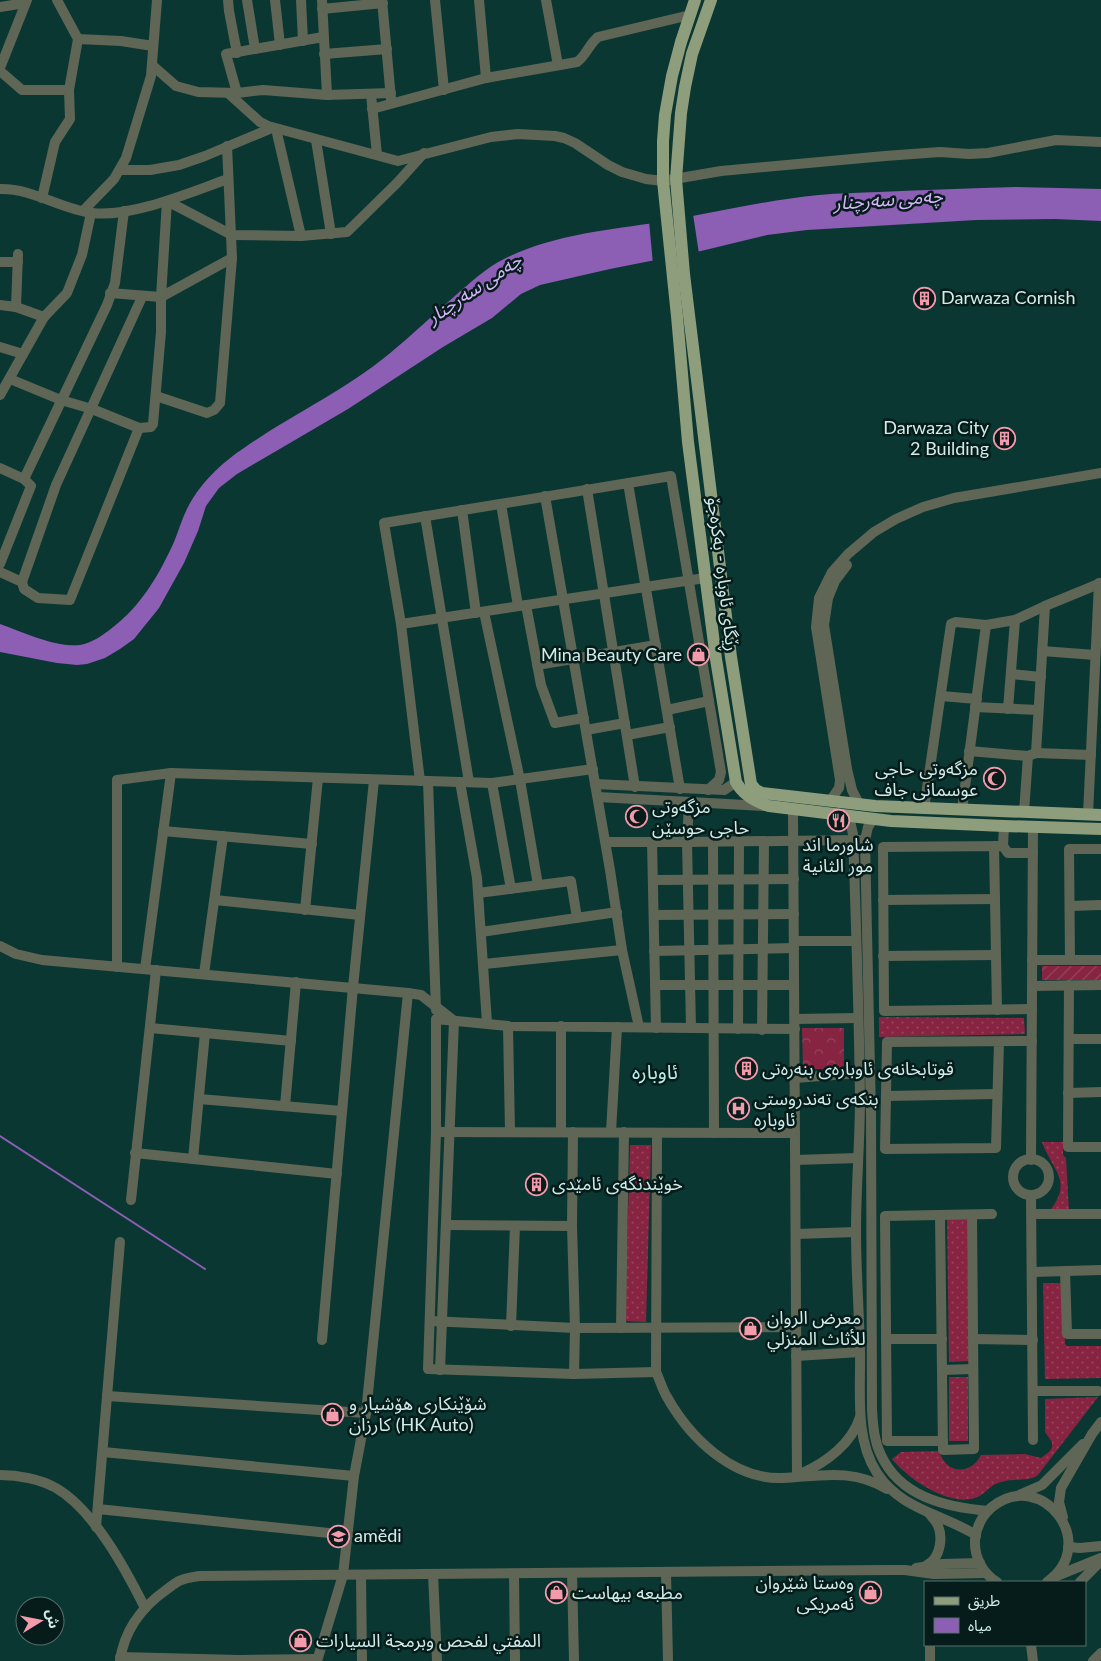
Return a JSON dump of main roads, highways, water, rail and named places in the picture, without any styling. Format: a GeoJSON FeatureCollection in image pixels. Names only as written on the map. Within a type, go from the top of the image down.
{"type":"FeatureCollection","features":[{"type":"Feature","properties":{"kind":"main road","name":"ڕێگای ئاوبارە - بەکرەجۆ"},"geometry":{"type":"LineString","coordinates":[[672,207],[663,181],[665,115],[674,68],[695,0]]}},
{"type":"Feature","properties":{"kind":"main road","name":"ڕێگای ئاوبارە - بەکرەجۆ"},"geometry":{"type":"LineString","coordinates":[[711,0],[692,54],[685,87],[680,114],[676,179],[672,207],[679,281],[688,442],[716,659],[736,782],[746,794],[759,803],[769,806],[869,819]]}},
{"type":"Feature","properties":{"kind":"main road","name":"ڕێگای ئاوبارە - بەکرەجۆ"},"geometry":{"type":"LineString","coordinates":[[679,281],[731,657],[749,777],[753,787],[762,793],[875,806],[1095,815]]}},
{"type":"Feature","properties":{"kind":"main road"},"geometry":{"type":"LineString","coordinates":[[716,659],[731,657]]}},
{"type":"Feature","properties":{"kind":"main road"},"geometry":{"type":"LineString","coordinates":[[875,806],[868,809],[869,819],[1101,829]]}},
{"type":"Feature","properties":{"kind":"water","name":"چەمی سەرچنار"},"geometry":{"type":"Polygon","coordinates":[[[1016,187],[1101,189],[1101,221],[1055,219],[976,220],[807,230],[767,235],[540,285],[521,294],[492,318],[443,347],[348,409],[237,474],[219,488],[206,506],[198,531],[184,563],[159,608],[134,639],[120,649],[105,658],[77,665],[0,652],[0,624],[50,642],[71,645],[89,642],[112,628],[132,610],[148,589],[174,542],[190,503],[203,484],[222,465],[262,436],[372,367],[398,347],[473,280],[504,259],[541,244],[580,234],[799,197],[842,193],[1016,187]]]}},
{"type":"Feature","properties":{"kind":"waterway"},"geometry":{"type":"LineString","coordinates":[[0,1136],[205,1269]]}},
{"type":"Feature","properties":{"kind":"place","name":"Darwaza Cornish"},"geometry":{"type":"Point","coordinates":[925,298]}},
{"type":"Feature","properties":{"kind":"place","name":"Darwaza City 2 Building"},"geometry":{"type":"Point","coordinates":[1005,438]}},
{"type":"Feature","properties":{"kind":"place","name":"Mina Beauty Care"},"geometry":{"type":"Point","coordinates":[698,655]}},
{"type":"Feature","properties":{"kind":"place","name":"مزگەوتی حاجی عوسمانی جاف"},"geometry":{"type":"Point","coordinates":[994,779]}},
{"type":"Feature","properties":{"kind":"place","name":"مزگەوتی حاجی حوسێن"},"geometry":{"type":"Point","coordinates":[636,817]}},
{"type":"Feature","properties":{"kind":"place","name":"شاورما اند مور الثانية"},"geometry":{"type":"Point","coordinates":[838,820]}},
{"type":"Feature","properties":{"kind":"place","name":"قوتابخانەی ئاوبارەی بنەرەتی"},"geometry":{"type":"Point","coordinates":[746,1069]}},
{"type":"Feature","properties":{"kind":"place","name":"بنکەی تەندروستی ئاوبارە"},"geometry":{"type":"Point","coordinates":[738,1109]}},
{"type":"Feature","properties":{"kind":"place","name":"خوێندنگەی ئامێدی"},"geometry":{"type":"Point","coordinates":[536,1184]}},
{"type":"Feature","properties":{"kind":"place","name":"معرض الروان للأثاث المنزلي"},"geometry":{"type":"Point","coordinates":[751,1328]}},
{"type":"Feature","properties":{"kind":"place","name":"شۆێنکاری هۆشیار و کارزان (HK Auto)"},"geometry":{"type":"Point","coordinates":[333,1414]}},
{"type":"Feature","properties":{"kind":"place","name":"amědi"},"geometry":{"type":"Point","coordinates":[338,1536]}},
{"type":"Feature","properties":{"kind":"place","name":"مطبعه بيهاست"},"geometry":{"type":"Point","coordinates":[556,1593]}},
{"type":"Feature","properties":{"kind":"place","name":"وەستا شێروان ئەمریکی"},"geometry":{"type":"Point","coordinates":[870,1593]}},
{"type":"Feature","properties":{"kind":"place","name":"المفتي لفحص وبرمجة السيارات"},"geometry":{"type":"Point","coordinates":[300,1641]}},
{"type":"Feature","properties":{"kind":"district","name":"ئاوبارە"},"geometry":{"type":"Point","coordinates":[655,1072]}}]}
